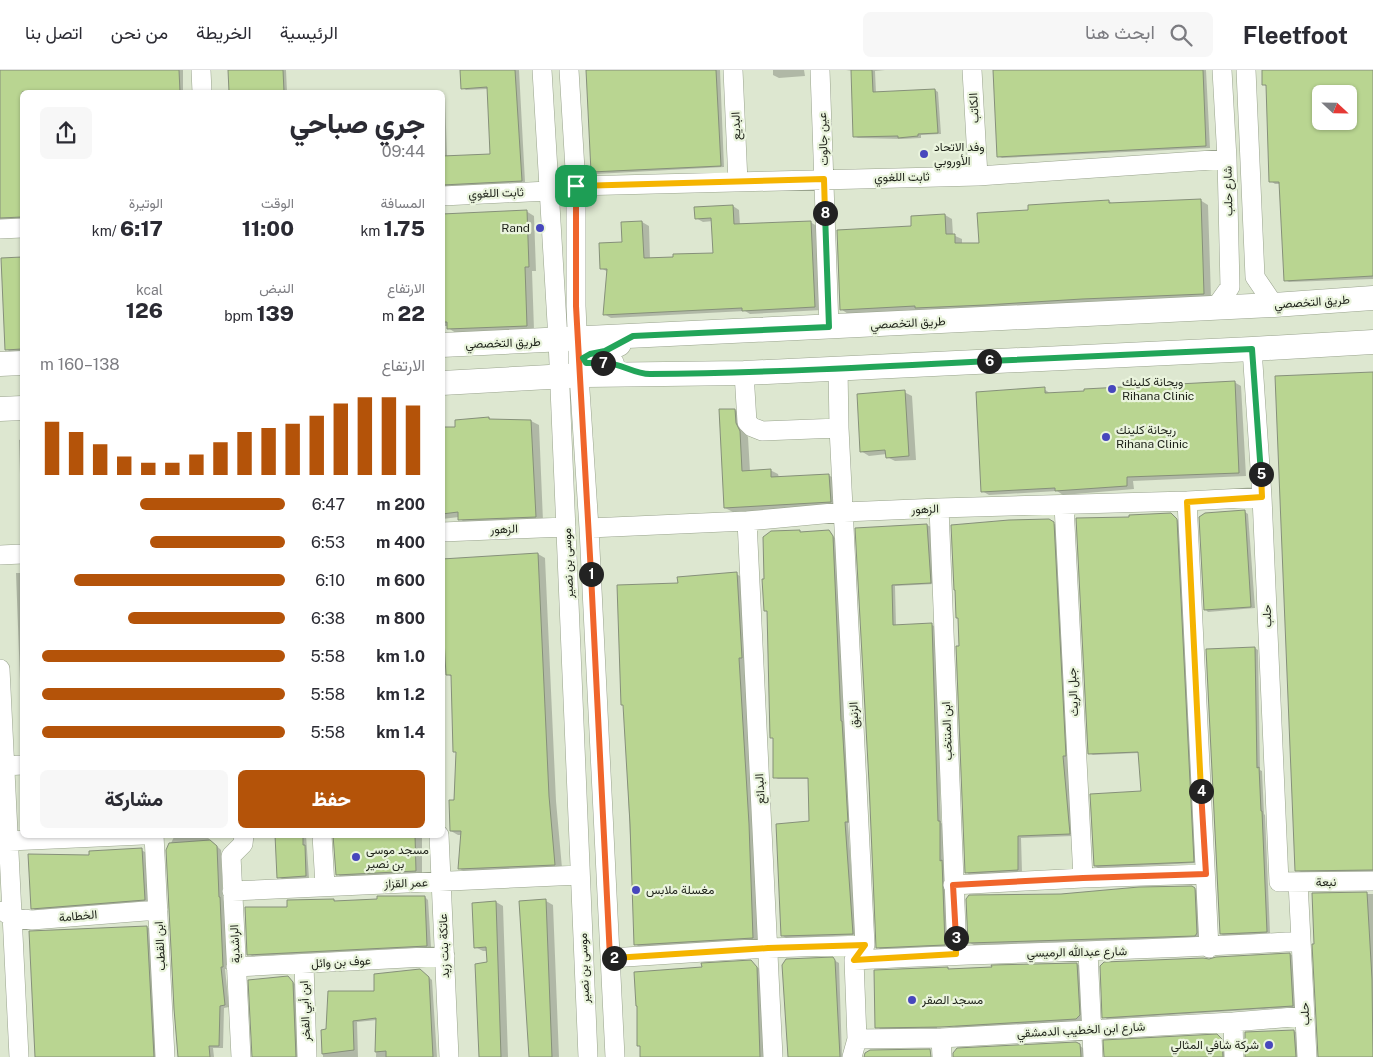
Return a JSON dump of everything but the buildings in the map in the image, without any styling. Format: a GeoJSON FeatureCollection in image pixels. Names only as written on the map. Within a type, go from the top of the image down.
{"type":"FeatureCollection","features":[{"type":"Feature","properties":{"kind":"main road","name":"طريق التخصصي"},"geometry":{"type":"LineString","coordinates":[[445,345],[1215,308],[1373,298]]}},
{"type":"Feature","properties":{"kind":"main road"},"geometry":{"type":"LineString","coordinates":[[633,336],[605,351],[590,354],[583,358],[583,361],[588,363],[606,362],[641,374]]}},
{"type":"Feature","properties":{"kind":"main road"},"geometry":{"type":"LineString","coordinates":[[445,383],[569,376],[744,373],[1373,342]]}},
{"type":"Feature","properties":{"kind":"main road"},"geometry":{"type":"LineString","coordinates":[[504,343],[554,351],[555,356],[553,361],[507,380]]}},
{"type":"Feature","properties":{"kind":"main road"},"geometry":{"type":"LineString","coordinates":[[0,364],[20,363]]}},
{"type":"Feature","properties":{"kind":"main road"},"geometry":{"type":"LineString","coordinates":[[0,409],[20,408]]}},
{"type":"Feature","properties":{"kind":"street"},"geometry":{"type":"LineString","coordinates":[[201,70],[202,90]]}},
{"type":"Feature","properties":{"kind":"street"},"geometry":{"type":"LineString","coordinates":[[542,70],[557,312],[561,327],[567,329],[575,323],[576,306],[576,186],[569,70]]}},
{"type":"Feature","properties":{"kind":"street","name":"البديع"},"geometry":{"type":"LineString","coordinates":[[733,70],[738,182]]}},
{"type":"Feature","properties":{"kind":"street","name":"عين جالوت"},"geometry":{"type":"LineString","coordinates":[[820,70],[829,327]]}},
{"type":"Feature","properties":{"kind":"street","name":"الكاتب"},"geometry":{"type":"LineString","coordinates":[[972,70],[978,176]]}},
{"type":"Feature","properties":{"kind":"street","name":"شارع حلب"},"geometry":{"type":"LineString","coordinates":[[1215,308],[1230,287],[1227,159],[1222,70]]}},
{"type":"Feature","properties":{"kind":"street","name":"شارع حلب"},"geometry":{"type":"LineString","coordinates":[[1246,70],[1255,277],[1274,305]]}},
{"type":"Feature","properties":{"kind":"street","name":"ثابت اللغوي"},"geometry":{"type":"LineString","coordinates":[[576,186],[978,176],[1227,159]]}},
{"type":"Feature","properties":{"kind":"street","name":"ثابت اللغوي"},"geometry":{"type":"LineString","coordinates":[[445,196],[549,191]]}},
{"type":"Feature","properties":{"kind":"street"},"geometry":{"type":"LineString","coordinates":[[0,229],[20,228]]}},
{"type":"Feature","properties":{"kind":"street"},"geometry":{"type":"LineString","coordinates":[[1229,235],[1237,261],[1243,263],[1252,259],[1253,234]]}},
{"type":"Feature","properties":{"kind":"street"},"geometry":{"type":"LineString","coordinates":[[576,306],[568,339],[569,376],[581,405]]}},
{"type":"Feature","properties":{"kind":"street"},"geometry":{"type":"LineString","coordinates":[[557,312],[568,339]]}},
{"type":"Feature","properties":{"kind":"street","name":"حلب"},"geometry":{"type":"LineString","coordinates":[[1252,349],[1262,497],[1279,882]]}},
{"type":"Feature","properties":{"kind":"street","name":"الزنبق"},"geometry":{"type":"LineString","coordinates":[[838,368],[860,953],[857,1039],[852,1057]]}},
{"type":"Feature","properties":{"kind":"street"},"geometry":{"type":"LineString","coordinates":[[744,373],[747,422],[752,427],[762,431],[839,428]]}},
{"type":"Feature","properties":{"kind":"street","name":"موسى بن نصير"},"geometry":{"type":"LineString","coordinates":[[569,376],[561,405],[588,1057]]}},
{"type":"Feature","properties":{"kind":"street"},"geometry":{"type":"LineString","coordinates":[[561,405],[565,392],[572,389],[577,390],[581,405],[589,528],[615,1057]]}},
{"type":"Feature","properties":{"kind":"street","name":"الزهور"},"geometry":{"type":"LineString","coordinates":[[589,528],[747,521],[844,512],[1187,502],[1262,497]]}},
{"type":"Feature","properties":{"kind":"street"},"geometry":{"type":"LineString","coordinates":[[1187,502],[1209,948]]}},
{"type":"Feature","properties":{"kind":"street","name":"جبل الريث"},"geometry":{"type":"LineString","coordinates":[[1064,505],[1083,878]]}},
{"type":"Feature","properties":{"kind":"street","name":"ابن المنتخب"},"geometry":{"type":"LineString","coordinates":[[939,508],[956,954]]}},
{"type":"Feature","properties":{"kind":"street","name":"البدائع"},"geometry":{"type":"LineString","coordinates":[[747,521],[772,1057]]}},
{"type":"Feature","properties":{"kind":"street","name":"الزهور"},"geometry":{"type":"LineString","coordinates":[[445,532],[566,527]]}},
{"type":"Feature","properties":{"kind":"street"},"geometry":{"type":"LineString","coordinates":[[0,555],[20,554]]}},
{"type":"Feature","properties":{"kind":"street"},"geometry":{"type":"LineString","coordinates":[[0,669],[4,766],[3,811],[9,841],[8,980],[19,1057]]}},
{"type":"Feature","properties":{"kind":"street"},"geometry":{"type":"LineString","coordinates":[[4,766],[20,765]]}},
{"type":"Feature","properties":{"kind":"street"},"geometry":{"type":"LineString","coordinates":[[9,841],[76,838]]}},
{"type":"Feature","properties":{"kind":"street","name":"ابن القطب"},"geometry":{"type":"LineString","coordinates":[[154,838],[165,1057]]}},
{"type":"Feature","properties":{"kind":"street","name":"الراشدية"},"geometry":{"type":"LineString","coordinates":[[241,1057],[231,856],[243,844],[244,838]]}},
{"type":"Feature","properties":{"kind":"street"},"geometry":{"type":"LineString","coordinates":[[322,838],[325,886]]}},
{"type":"Feature","properties":{"kind":"street","name":"عاتكة بنت زيد"},"geometry":{"type":"LineString","coordinates":[[439,838],[448,1057]]}},
{"type":"Feature","properties":{"kind":"street"},"geometry":{"type":"LineString","coordinates":[[953,885],[1206,874]]}},
{"type":"Feature","properties":{"kind":"street","name":"عمر القزاز"},"geometry":{"type":"LineString","coordinates":[[232,890],[580,875]]}},
{"type":"Feature","properties":{"kind":"street","name":"نبعة"},"geometry":{"type":"LineString","coordinates":[[1279,882],[1373,881]]}},
{"type":"Feature","properties":{"kind":"street","name":"حلب"},"geometry":{"type":"LineString","coordinates":[[1298,882],[1307,1057]]}},
{"type":"Feature","properties":{"kind":"street","name":"الخطامة"},"geometry":{"type":"LineString","coordinates":[[7,913],[32,920],[158,910]]}},
{"type":"Feature","properties":{"kind":"street","name":"شارع عبدالله الرميسي"},"geometry":{"type":"LineString","coordinates":[[610,958],[768,948],[860,953],[956,954],[1209,948],[1300,941]]}},
{"type":"Feature","properties":{"kind":"street"},"geometry":{"type":"LineString","coordinates":[[1088,952],[1093,1057]]}},
{"type":"Feature","properties":{"kind":"street","name":"عوف بن وائل"},"geometry":{"type":"LineString","coordinates":[[236,967],[445,956]]}},
{"type":"Feature","properties":{"kind":"street","name":"ابن أبي الفخر"},"geometry":{"type":"LineString","coordinates":[[304,964],[307,1057]]}},
{"type":"Feature","properties":{"kind":"street","name":"شارع ابن الخطيب الدمشقي"},"geometry":{"type":"LineString","coordinates":[[857,1039],[941,1038],[1233,1022],[1305,1016]]}},
{"type":"Feature","properties":{"kind":"street"},"geometry":{"type":"LineString","coordinates":[[1233,1022],[1234,1057]]}},
{"type":"Feature","properties":{"kind":"street"},"geometry":{"type":"LineString","coordinates":[[941,1038],[942,1057]]}},
{"type":"Feature","properties":{"kind":"place","name":"وفد الاتحاد الأوروبي"},"geometry":{"type":"Point","coordinates":[924,154]}},
{"type":"Feature","properties":{"kind":"place","name":"Rand"},"geometry":{"type":"Point","coordinates":[540,228]}},
{"type":"Feature","properties":{"kind":"place","name":"ويحانة كلينك Rihana Clinic"},"geometry":{"type":"Point","coordinates":[1112,389]}},
{"type":"Feature","properties":{"kind":"place","name":"ريحانة كلينك Rihana Clinic"},"geometry":{"type":"Point","coordinates":[1106,437]}},
{"type":"Feature","properties":{"kind":"place","name":"مسجد موسى بن نصير"},"geometry":{"type":"Point","coordinates":[356,857]}},
{"type":"Feature","properties":{"kind":"place","name":"مغسلة ملابس"},"geometry":{"type":"Point","coordinates":[636,890]}},
{"type":"Feature","properties":{"kind":"place","name":"مسجد الصقر"},"geometry":{"type":"Point","coordinates":[912,1000]}},
{"type":"Feature","properties":{"kind":"place","name":"شركة شافي المثالي"},"geometry":{"type":"Point","coordinates":[1269,1045]}},
{"type":"Feature","properties":{"kind":"route"},"geometry":{"type":"LineString","coordinates":[[824,179],[829,327],[633,336],[605,351],[586,356],[583,358],[583,361],[586,363],[606,362],[641,374],[744,373],[1252,349],[1262,497],[1187,502],[1206,874],[953,885],[956,954],[854,960],[865,945],[768,948],[610,958],[589,528],[577,338],[576,186],[824,179]]}}]}
